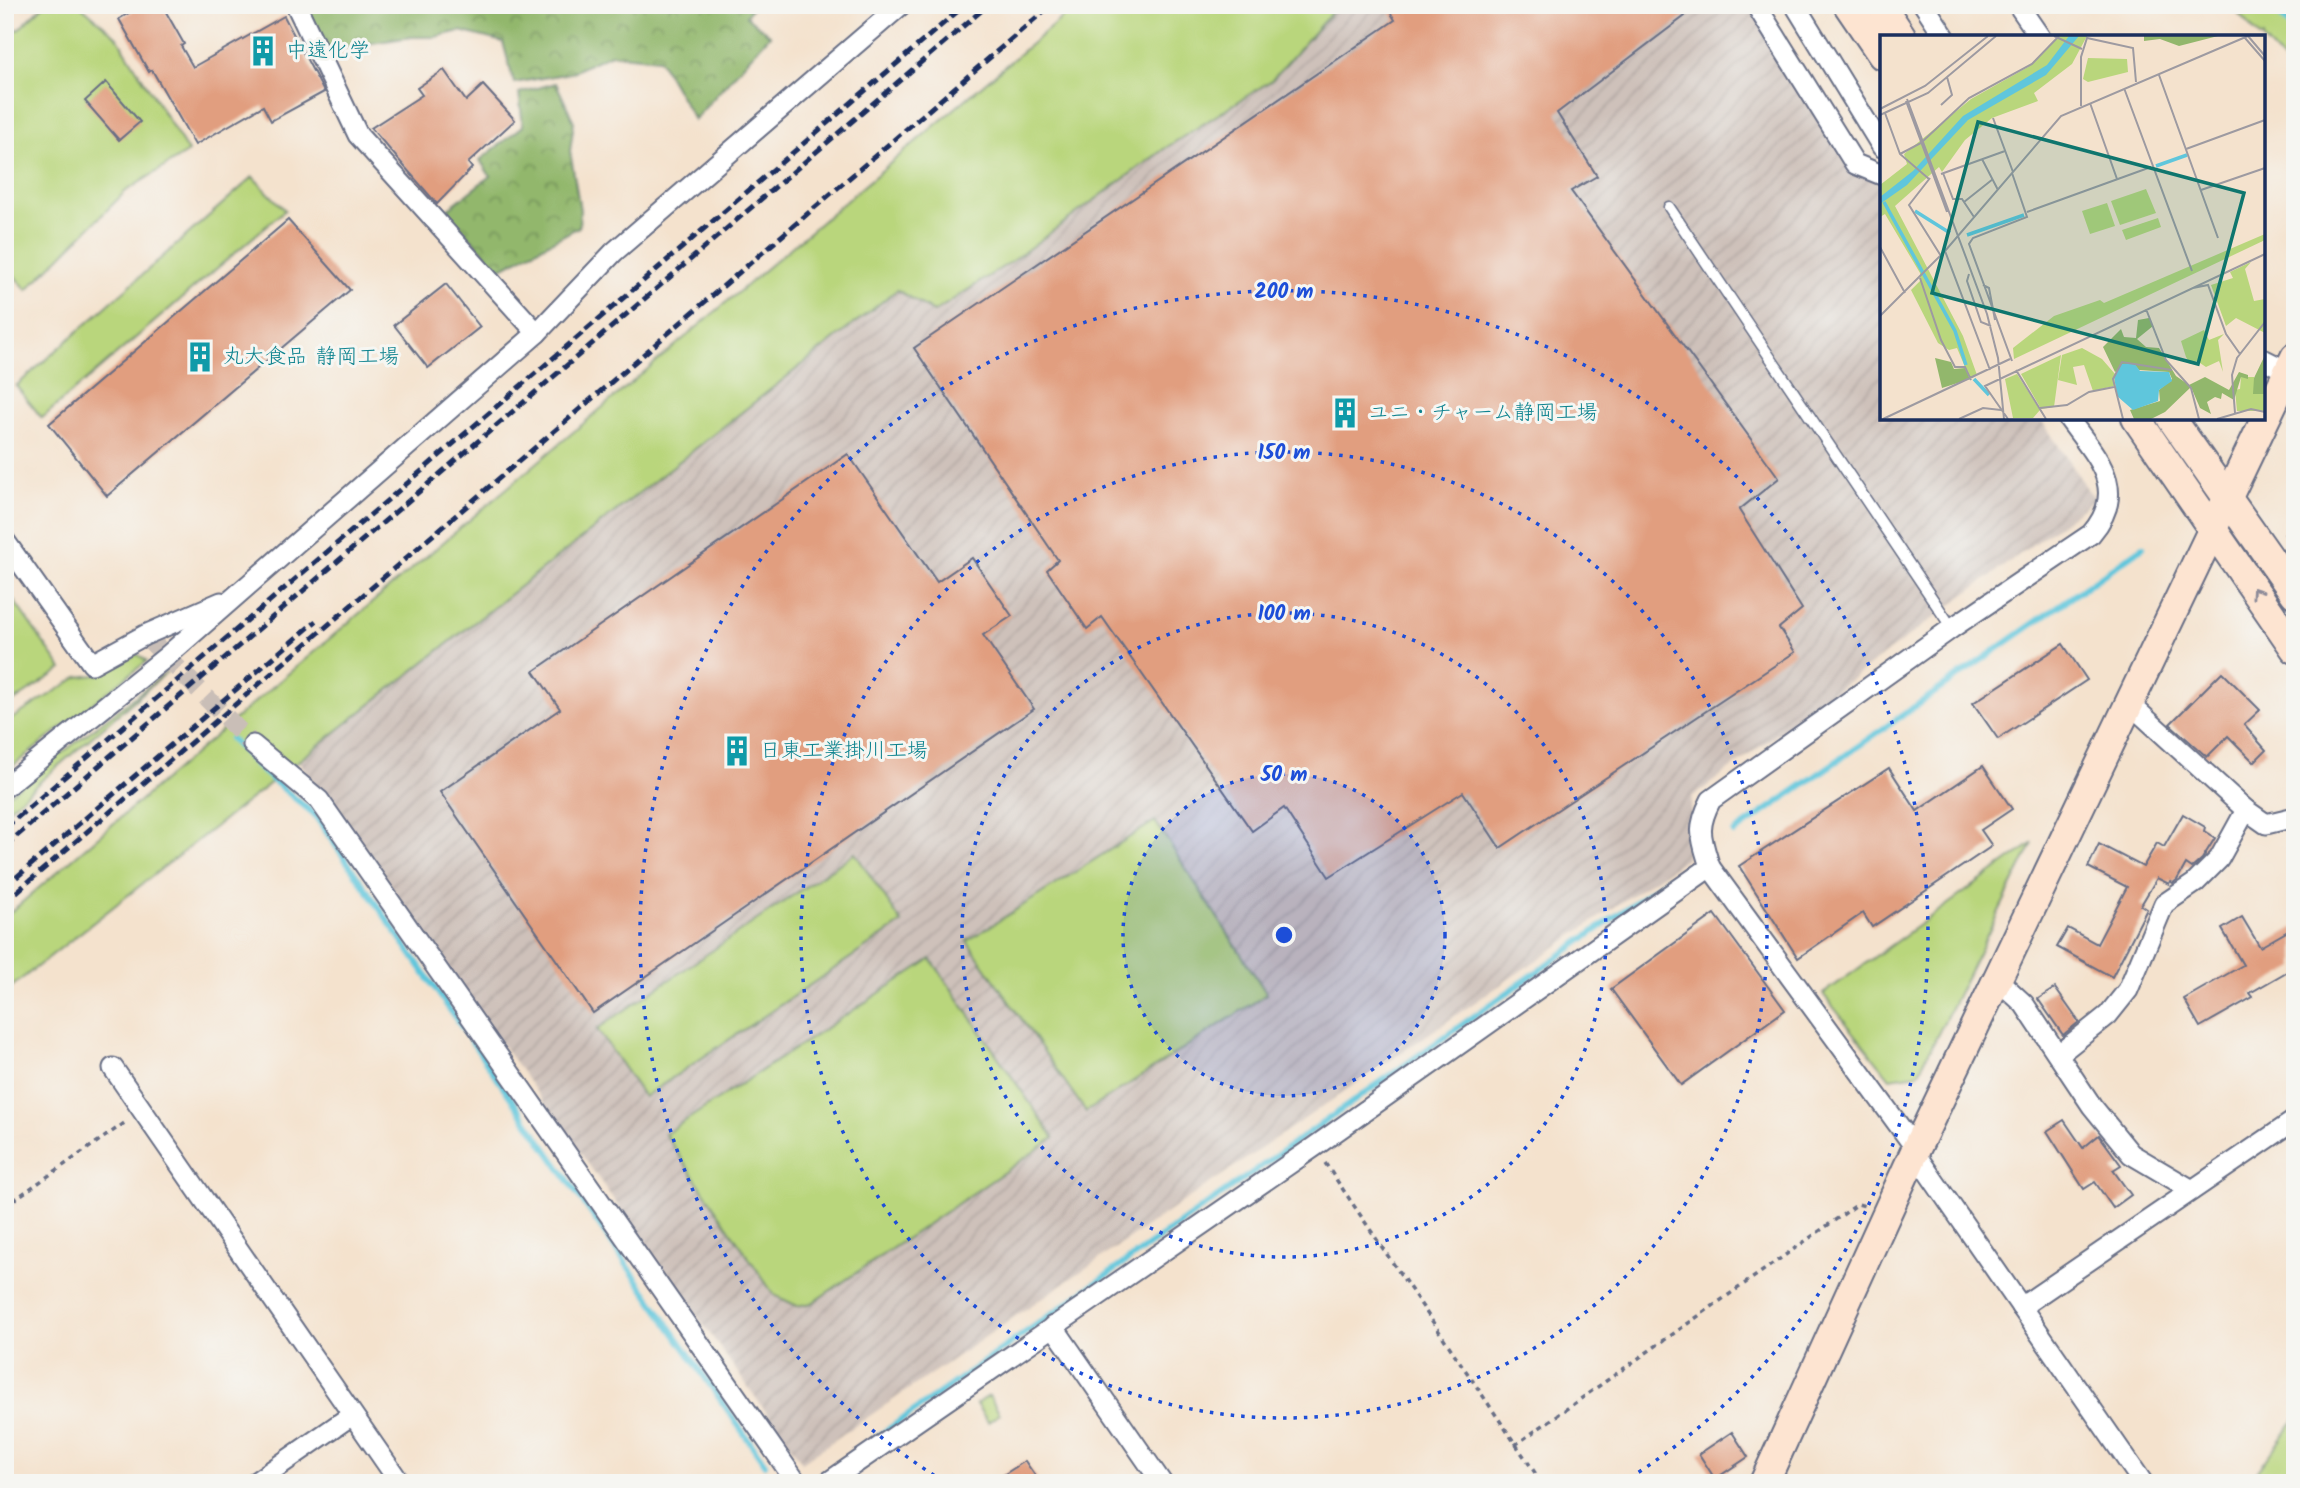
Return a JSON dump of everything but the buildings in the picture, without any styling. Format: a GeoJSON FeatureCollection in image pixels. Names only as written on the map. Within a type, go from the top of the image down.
{"type":"FeatureCollection","features":[{"type":"Feature","properties":{"kind":"street"},"geometry":{"type":"LineString","coordinates":[[296,5],[358,135],[537,333]]}},
{"type":"Feature","properties":{"kind":"street"},"geometry":{"type":"LineString","coordinates":[[5,787],[166,657],[537,333],[614,252],[901,5]]}},
{"type":"Feature","properties":{"kind":"street"},"geometry":{"type":"LineString","coordinates":[[1756,5],[1855,164],[1880,174]]}},
{"type":"Feature","properties":{"kind":"street"},"geometry":{"type":"LineString","coordinates":[[1795,5],[1880,144]]}},
{"type":"Feature","properties":{"kind":"street"},"geometry":{"type":"LineString","coordinates":[[1848,5],[1880,52]]}},
{"type":"Feature","properties":{"kind":"street"},"geometry":{"type":"LineString","coordinates":[[1881,5],[1901,35]]}},
{"type":"Feature","properties":{"kind":"street"},"geometry":{"type":"LineString","coordinates":[[1924,5],[1944,35]]}},
{"type":"Feature","properties":{"kind":"street"},"geometry":{"type":"LineString","coordinates":[[2018,5],[2039,35]]}},
{"type":"Feature","properties":{"kind":"street"},"geometry":{"type":"LineString","coordinates":[[2265,404],[2282,363]]}},
{"type":"Feature","properties":{"kind":"street"},"geometry":{"type":"LineString","coordinates":[[2069,420],[2099,461],[2108,479],[2110,498],[2103,520],[2091,534],[1952,628],[1711,800],[1701,820],[1702,840],[1710,867],[1915,1151],[2143,1483]]}},
{"type":"Feature","properties":{"kind":"street"},"geometry":{"type":"LineString","coordinates":[[2137,420],[2295,649]]}},
{"type":"Feature","properties":{"kind":"street"},"geometry":{"type":"LineString","coordinates":[[2172,420],[2295,594]]}},
{"type":"Feature","properties":{"kind":"street"},"geometry":{"type":"LineString","coordinates":[[1763,1483],[1915,1151],[2213,528],[2258,420]]}},
{"type":"Feature","properties":{"kind":"street"},"geometry":{"type":"LineString","coordinates":[[5,541],[92,664],[145,635],[238,594]]}},
{"type":"Feature","properties":{"kind":"street"},"geometry":{"type":"LineString","coordinates":[[2130,703],[2246,810],[2266,824],[2295,817]]}},
{"type":"Feature","properties":{"kind":"street"},"geometry":{"type":"LineString","coordinates":[[253,745],[319,800],[797,1483]]}},
{"type":"Feature","properties":{"kind":"street"},"geometry":{"type":"LineString","coordinates":[[2059,1054],[2108,1014],[2128,990],[2164,904],[2195,883],[2219,859],[2246,810]]}},
{"type":"Feature","properties":{"kind":"street"},"geometry":{"type":"LineString","coordinates":[[827,1483],[1314,1147],[1710,867]]}},
{"type":"Feature","properties":{"kind":"street"},"geometry":{"type":"LineString","coordinates":[[1998,980],[2024,1004],[2092,1106],[2131,1154],[2192,1191]]}},
{"type":"Feature","properties":{"kind":"street"},"geometry":{"type":"LineString","coordinates":[[113,1068],[400,1483]]}},
{"type":"Feature","properties":{"kind":"street"},"geometry":{"type":"LineString","coordinates":[[2021,1307],[2295,1120]]}},
{"type":"Feature","properties":{"kind":"street"},"geometry":{"type":"LineString","coordinates":[[1053,1326],[1162,1483]]}},
{"type":"Feature","properties":{"kind":"street"},"geometry":{"type":"LineString","coordinates":[[254,1483],[352,1415]]}},
{"type":"Feature","properties":{"kind":"lane"},"geometry":{"type":"LineString","coordinates":[[1668,206],[1861,489],[1952,628]]}},
{"type":"Feature","properties":{"kind":"path"},"geometry":{"type":"LineString","coordinates":[[5,1206],[142,1111]]}},
{"type":"Feature","properties":{"kind":"path"},"geometry":{"type":"LineString","coordinates":[[1314,1147],[1542,1483]]}},
{"type":"Feature","properties":{"kind":"path"},"geometry":{"type":"LineString","coordinates":[[1515,1445],[1858,1204],[1887,1212]]}},
{"type":"Feature","properties":{"kind":"path"},"geometry":{"type":"LineString","coordinates":[[2282,1483],[2295,1468]]}},
{"type":"Feature","properties":{"kind":"shaded area"},"geometry":{"type":"Polygon","coordinates":[[[1143,5],[1760,5],[1880,182],[1880,420],[2041,420],[2094,499],[1692,797],[1686,858],[802,1462],[281,736],[1143,5]]]}},
{"type":"Feature","properties":{"kind":"green space"},"geometry":{"type":"Polygon","coordinates":[[[44,5],[80,5],[117,37],[188,152],[126,191],[27,290],[5,266],[5,25],[18,30],[44,5]]]}},
{"type":"Feature","properties":{"kind":"green space"},"geometry":{"type":"Polygon","coordinates":[[[299,5],[754,5],[746,16],[770,35],[694,120],[659,59],[611,54],[570,73],[514,83],[503,42],[460,31],[435,37],[412,37],[345,47],[329,59],[299,5]]]}},
{"type":"Feature","properties":{"kind":"green space"},"geometry":{"type":"Polygon","coordinates":[[[1077,5],[1338,5],[1272,80],[1164,149],[1012,261],[934,312],[897,290],[5,992],[5,917],[1077,5]]]}},
{"type":"Feature","properties":{"kind":"green space"},"geometry":{"type":"Polygon","coordinates":[[[2230,5],[2295,5],[2295,73],[2265,42],[2265,35],[2258,35],[2230,5]]]}},
{"type":"Feature","properties":{"kind":"green space"},"geometry":{"type":"Polygon","coordinates":[[[556,83],[574,122],[570,151],[580,210],[579,227],[500,269],[445,211],[490,176],[480,160],[523,126],[519,93],[556,83]]]}},
{"type":"Feature","properties":{"kind":"green space"},"geometry":{"type":"Polygon","coordinates":[[[253,177],[285,210],[42,418],[16,386],[253,177]]]}},
{"type":"Feature","properties":{"kind":"green space"},"geometry":{"type":"Polygon","coordinates":[[[5,588],[62,669],[5,707],[5,588]]]}},
{"type":"Feature","properties":{"kind":"green space"},"geometry":{"type":"Polygon","coordinates":[[[137,654],[147,661],[5,772],[5,723],[78,677],[96,675],[137,654]]]}},
{"type":"Feature","properties":{"kind":"green space"},"geometry":{"type":"Polygon","coordinates":[[[167,672],[5,812],[5,797],[167,672]]]}},
{"type":"Feature","properties":{"kind":"green space"},"geometry":{"type":"Polygon","coordinates":[[[1155,821],[1267,994],[1086,1112],[967,941],[1155,821]]]}},
{"type":"Feature","properties":{"kind":"green space"},"geometry":{"type":"Polygon","coordinates":[[[2033,843],[1918,1074],[1890,1078],[1823,994],[2033,843]]]}},
{"type":"Feature","properties":{"kind":"green space"},"geometry":{"type":"Polygon","coordinates":[[[855,853],[902,923],[644,1097],[597,1029],[855,853]]]}},
{"type":"Feature","properties":{"kind":"green space"},"geometry":{"type":"Polygon","coordinates":[[[931,959],[1054,1138],[812,1303],[797,1306],[774,1295],[665,1134],[931,959]]]}},
{"type":"Feature","properties":{"kind":"green space"},"geometry":{"type":"Polygon","coordinates":[[[989,1396],[1000,1414],[988,1422],[976,1404],[989,1396]]]}},
{"type":"Feature","properties":{"kind":"green space"},"geometry":{"type":"Polygon","coordinates":[[[2295,1420],[2295,1483],[2248,1483],[2295,1420]]]}},
{"type":"Feature","properties":{"kind":"waterway"},"geometry":{"type":"LineString","coordinates":[[2271,5],[2295,32]]}},
{"type":"Feature","properties":{"kind":"waterway"},"geometry":{"type":"LineString","coordinates":[[1734,833],[2143,547]]}},
{"type":"Feature","properties":{"kind":"waterway"},"geometry":{"type":"LineString","coordinates":[[231,739],[264,773],[314,814],[765,1464]]}},
{"type":"Feature","properties":{"kind":"waterway"},"geometry":{"type":"LineString","coordinates":[[876,1438],[1670,878]]}},
{"type":"Feature","properties":{"kind":"tunnel"},"geometry":{"type":"LineString","coordinates":[[145,635],[253,745]]}},
{"type":"Feature","properties":{"kind":"railway"},"geometry":{"type":"LineString","coordinates":[[5,828],[965,5]]}},
{"type":"Feature","properties":{"kind":"railway"},"geometry":{"type":"LineString","coordinates":[[5,846],[988,5]]}},
{"type":"Feature","properties":{"kind":"railway"},"geometry":{"type":"LineString","coordinates":[[5,902],[1051,5]]}},
{"type":"Feature","properties":{"kind":"railway"},"geometry":{"type":"LineString","coordinates":[[5,887],[316,621]]}},
{"type":"Feature","properties":{"kind":"place","name":"中遠化学"},"geometry":{"type":"Point","coordinates":[263,51]}},
{"type":"Feature","properties":{"kind":"place","name":"丸大食品 静岡工場"},"geometry":{"type":"Point","coordinates":[200,357]}},
{"type":"Feature","properties":{"kind":"place","name":"ユニ・チャーム静岡工場"},"geometry":{"type":"Point","coordinates":[1345,413]}},
{"type":"Feature","properties":{"kind":"place","name":"日東工業掛川工場"},"geometry":{"type":"Point","coordinates":[737,751]}}]}
